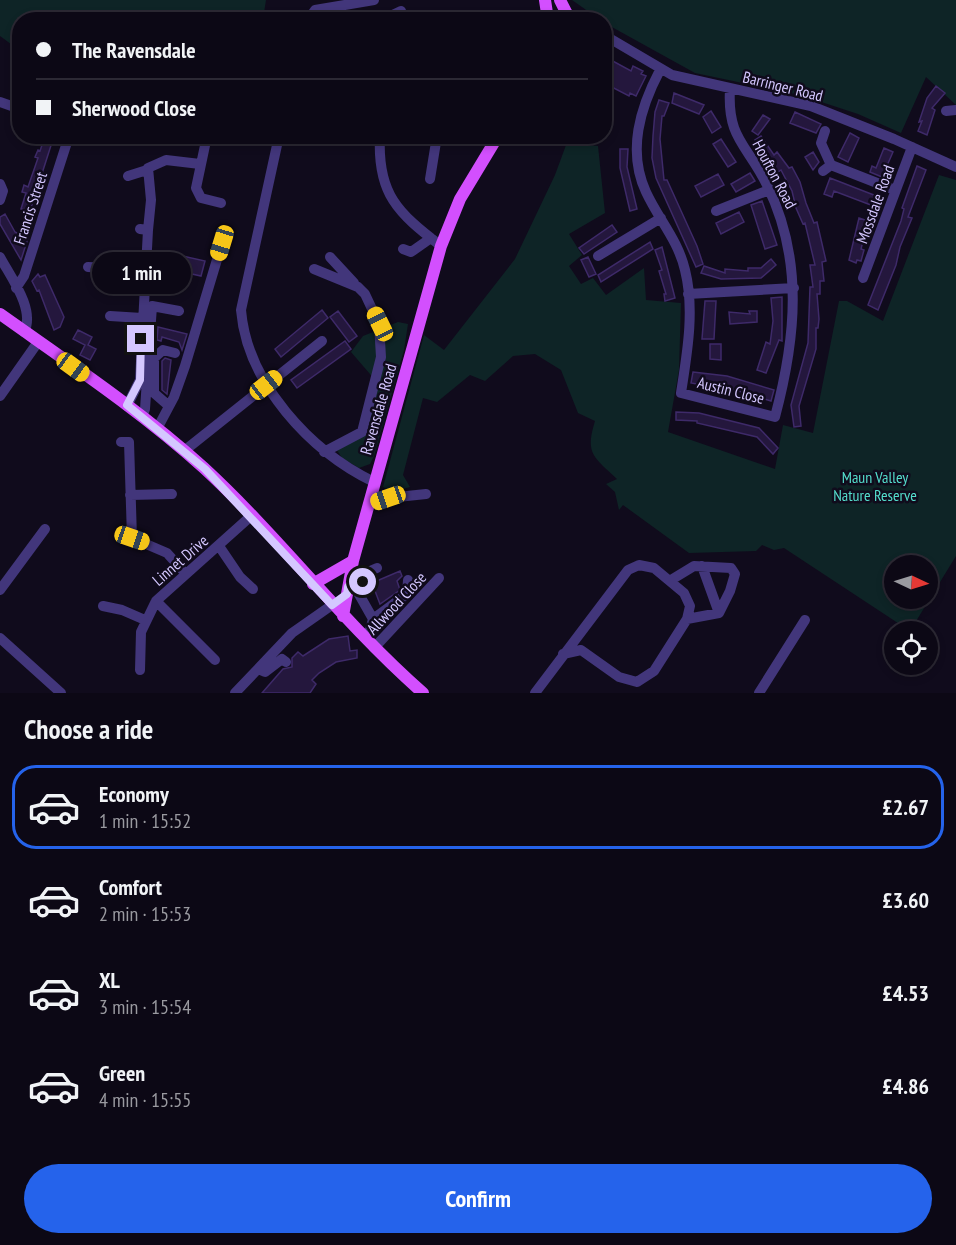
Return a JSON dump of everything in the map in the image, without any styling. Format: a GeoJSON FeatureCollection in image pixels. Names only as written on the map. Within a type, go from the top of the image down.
{"type":"FeatureCollection","features":[{"type":"Feature","properties":{"kind":"main road"},"geometry":{"type":"LineString","coordinates":[[549,12],[555,3],[565,12]]}},
{"type":"Feature","properties":{"kind":"main road","name":"Ravensdale Road"},"geometry":{"type":"LineString","coordinates":[[343,616],[350,590],[353,561],[436,242],[493,144]]}},
{"type":"Feature","properties":{"kind":"main road"},"geometry":{"type":"LineString","coordinates":[[0,315],[127,405],[184,451],[251,516],[374,648],[422,693]]}},
{"type":"Feature","properties":{"kind":"main road"},"geometry":{"type":"LineString","coordinates":[[313,584],[353,561]]}},
{"type":"Feature","properties":{"kind":"main road"},"geometry":{"type":"LineString","coordinates":[[332,605],[350,590]]}},
{"type":"Feature","properties":{"kind":"street"},"geometry":{"type":"LineString","coordinates":[[314,12],[374,0]]}},
{"type":"Feature","properties":{"kind":"street","name":"Barringer Road"},"geometry":{"type":"LineString","coordinates":[[612,42],[660,70],[695,81],[811,106],[956,167]]}},
{"type":"Feature","properties":{"kind":"street"},"geometry":{"type":"LineString","coordinates":[[660,70],[647,94],[636,147],[638,170],[646,193],[677,243],[686,272],[688,294],[794,288]]}},
{"type":"Feature","properties":{"kind":"street","name":"Houfton Road"},"geometry":{"type":"LineString","coordinates":[[730,89],[731,124],[769,190],[783,220],[794,288],[794,321],[786,375],[775,417]]}},
{"type":"Feature","properties":{"kind":"street"},"geometry":{"type":"LineString","coordinates":[[825,131],[821,142],[826,151],[827,168],[895,190]]}},
{"type":"Feature","properties":{"kind":"street","name":"Francis Street"},"geometry":{"type":"LineString","coordinates":[[16,288],[24,276],[66,144]]}},
{"type":"Feature","properties":{"kind":"street"},"geometry":{"type":"LineString","coordinates":[[205,144],[196,188],[201,198],[221,203]]}},
{"type":"Feature","properties":{"kind":"street"},"geometry":{"type":"LineString","coordinates":[[277,144],[241,310],[243,331],[266,385],[324,452],[374,482]]}},
{"type":"Feature","properties":{"kind":"street"},"geometry":{"type":"LineString","coordinates":[[379,144],[378,165],[390,198],[412,224],[436,242]]}},
{"type":"Feature","properties":{"kind":"street"},"geometry":{"type":"LineString","coordinates":[[430,179],[436,144]]}},
{"type":"Feature","properties":{"kind":"street","name":"Mossdale Road"},"geometry":{"type":"LineString","coordinates":[[862,272],[912,147]]}},
{"type":"Feature","properties":{"kind":"street"},"geometry":{"type":"LineString","coordinates":[[128,176],[147,170],[166,160],[200,164]]}},
{"type":"Feature","properties":{"kind":"street"},"geometry":{"type":"LineString","coordinates":[[127,405],[140,380],[145,270],[144,229],[151,200],[147,170]]}},
{"type":"Feature","properties":{"kind":"street"},"geometry":{"type":"LineString","coordinates":[[0,184],[3,191],[0,200]]}},
{"type":"Feature","properties":{"kind":"street"},"geometry":{"type":"LineString","coordinates":[[716,211],[769,190]]}},
{"type":"Feature","properties":{"kind":"street"},"geometry":{"type":"LineString","coordinates":[[598,256],[661,218]]}},
{"type":"Feature","properties":{"kind":"street"},"geometry":{"type":"LineString","coordinates":[[403,249],[411,252],[436,242]]}},
{"type":"Feature","properties":{"kind":"street"},"geometry":{"type":"LineString","coordinates":[[157,429],[185,366],[222,243]]}},
{"type":"Feature","properties":{"kind":"street"},"geometry":{"type":"LineString","coordinates":[[0,257],[27,314],[27,326],[24,332]]}},
{"type":"Feature","properties":{"kind":"street"},"geometry":{"type":"LineString","coordinates":[[324,452],[362,432],[381,357],[380,324],[364,294],[330,257]]}},
{"type":"Feature","properties":{"kind":"street"},"geometry":{"type":"LineString","coordinates":[[88,267],[145,270]]}},
{"type":"Feature","properties":{"kind":"street"},"geometry":{"type":"LineString","coordinates":[[314,269],[358,287]]}},
{"type":"Feature","properties":{"kind":"street"},"geometry":{"type":"LineString","coordinates":[[766,277],[766,289]]}},
{"type":"Feature","properties":{"kind":"street","name":"Austin Close"},"geometry":{"type":"LineString","coordinates":[[688,294],[688,343],[681,393],[775,417]]}},
{"type":"Feature","properties":{"kind":"street"},"geometry":{"type":"LineString","coordinates":[[142,417],[145,410],[152,306],[179,311]]}},
{"type":"Feature","properties":{"kind":"street"},"geometry":{"type":"LineString","coordinates":[[110,316],[142,318]]}},
{"type":"Feature","properties":{"kind":"street"},"geometry":{"type":"LineString","coordinates":[[184,451],[322,341]]}},
{"type":"Feature","properties":{"kind":"street"},"geometry":{"type":"LineString","coordinates":[[0,396],[38,342]]}},
{"type":"Feature","properties":{"kind":"street"},"geometry":{"type":"LineString","coordinates":[[169,406],[154,393],[154,358],[163,350],[175,353]]}},
{"type":"Feature","properties":{"kind":"street"},"geometry":{"type":"LineString","coordinates":[[121,442],[129,442],[132,538],[167,553],[186,574]]}},
{"type":"Feature","properties":{"kind":"street"},"geometry":{"type":"LineString","coordinates":[[130,495],[172,494]]}},
{"type":"Feature","properties":{"kind":"street"},"geometry":{"type":"LineString","coordinates":[[368,505],[388,498],[426,494]]}},
{"type":"Feature","properties":{"kind":"street","name":"Linnet Drive"},"geometry":{"type":"LineString","coordinates":[[140,670],[141,632],[156,601],[251,516]]}},
{"type":"Feature","properties":{"kind":"street"},"geometry":{"type":"LineString","coordinates":[[0,590],[45,529]]}},
{"type":"Feature","properties":{"kind":"street"},"geometry":{"type":"LineString","coordinates":[[219,546],[240,577],[255,589]]}},
{"type":"Feature","properties":{"kind":"street"},"geometry":{"type":"LineString","coordinates":[[535,693],[563,654],[579,633],[628,570],[639,565],[654,568],[684,593],[690,606],[687,619],[654,671],[637,682],[619,677],[581,650],[579,633]]}},
{"type":"Feature","properties":{"kind":"street"},"geometry":{"type":"LineString","coordinates":[[671,580],[686,570],[702,566],[731,568],[735,574],[730,591],[718,613]]}},
{"type":"Feature","properties":{"kind":"street"},"geometry":{"type":"LineString","coordinates":[[702,566],[718,613]]}},
{"type":"Feature","properties":{"kind":"street"},"geometry":{"type":"LineString","coordinates":[[373,619],[350,590],[370,571],[377,568]]}},
{"type":"Feature","properties":{"kind":"street","name":"Allwood Close"},"geometry":{"type":"LineString","coordinates":[[374,648],[439,578]]}},
{"type":"Feature","properties":{"kind":"street"},"geometry":{"type":"LineString","coordinates":[[364,636],[370,630],[373,619],[406,594],[408,580]]}},
{"type":"Feature","properties":{"kind":"street"},"geometry":{"type":"LineString","coordinates":[[156,601],[215,660]]}},
{"type":"Feature","properties":{"kind":"street"},"geometry":{"type":"LineString","coordinates":[[235,693],[292,633],[332,605]]}},
{"type":"Feature","properties":{"kind":"street"},"geometry":{"type":"LineString","coordinates":[[103,606],[122,610],[146,621]]}},
{"type":"Feature","properties":{"kind":"street"},"geometry":{"type":"LineString","coordinates":[[687,619],[718,613]]}},
{"type":"Feature","properties":{"kind":"street"},"geometry":{"type":"LineString","coordinates":[[759,693],[805,620]]}},
{"type":"Feature","properties":{"kind":"street"},"geometry":{"type":"LineString","coordinates":[[1,640],[61,693]]}},
{"type":"Feature","properties":{"kind":"street"},"geometry":{"type":"LineString","coordinates":[[563,654],[581,650]]}},
{"type":"Feature","properties":{"kind":"street"},"geometry":{"type":"LineString","coordinates":[[258,669],[265,672],[282,659],[286,662]]}},
{"type":"Feature","properties":{"kind":"green space"},"geometry":{"type":"Polygon","coordinates":[[[0,0],[266,0],[264,12],[12,12],[12,45],[0,36],[0,0]]]}},
{"type":"Feature","properties":{"kind":"green space"},"geometry":{"type":"Polygon","coordinates":[[[572,0],[956,0],[956,105],[926,77],[901,133],[858,114],[800,95],[695,73],[612,27],[612,12],[589,12],[572,0]]]}},
{"type":"Feature","properties":{"kind":"green space","name":"Maun Valley Nature Reserve"},"geometry":{"type":"Polygon","coordinates":[[[566,144],[598,146],[605,213],[569,234],[582,255],[569,266],[581,284],[593,278],[606,295],[644,268],[646,300],[681,303],[679,370],[668,432],[775,469],[783,425],[813,433],[839,301],[847,301],[883,321],[939,175],[956,180],[956,556],[938,585],[938,555],[884,555],[884,609],[923,609],[916,621],[895,621],[784,548],[774,550],[762,545],[756,551],[689,553],[623,505],[619,510],[615,492],[606,484],[617,479],[597,459],[591,448],[595,421],[578,413],[561,370],[535,354],[513,356],[485,381],[470,375],[437,402],[423,398],[403,475],[410,487],[392,492],[383,487],[424,335],[444,350],[515,259],[555,175],[566,144]]]}},
{"type":"Feature","properties":{"kind":"green space"},"geometry":{"type":"Polygon","coordinates":[[[398,322],[408,324],[404,350],[374,456],[370,464],[359,468],[342,458],[335,447],[364,436],[376,381],[351,352],[363,336],[398,322]]]}},
{"type":"Feature","properties":{"kind":"building"},"geometry":{"type":"Polygon","coordinates":[[[612,61],[631,71],[633,66],[643,71],[641,74],[646,76],[636,96],[630,93],[629,96],[612,87],[612,61]]]}},
{"type":"Feature","properties":{"kind":"building"},"geometry":{"type":"Polygon","coordinates":[[[936,86],[945,93],[932,108],[935,110],[927,135],[918,131],[922,121],[919,122],[927,98],[936,86]]]}},
{"type":"Feature","properties":{"kind":"building"},"geometry":{"type":"Polygon","coordinates":[[[674,93],[704,105],[699,114],[672,103],[674,93]]]}},
{"type":"Feature","properties":{"kind":"building"},"geometry":{"type":"Polygon","coordinates":[[[659,100],[669,103],[662,116],[660,139],[664,180],[667,180],[697,246],[703,264],[696,267],[656,178],[652,158],[655,112],[659,100]]]}},
{"type":"Feature","properties":{"kind":"building"},"geometry":{"type":"Polygon","coordinates":[[[711,111],[721,127],[712,133],[703,117],[711,111]]]}},
{"type":"Feature","properties":{"kind":"building"},"geometry":{"type":"Polygon","coordinates":[[[795,112],[821,124],[816,133],[790,123],[795,112]]]}},
{"type":"Feature","properties":{"kind":"building"},"geometry":{"type":"Polygon","coordinates":[[[763,115],[770,119],[758,135],[752,131],[763,115]]]}},
{"type":"Feature","properties":{"kind":"building"},"geometry":{"type":"Polygon","coordinates":[[[850,133],[859,138],[848,162],[838,157],[850,133]]]}},
{"type":"Feature","properties":{"kind":"building"},"geometry":{"type":"Polygon","coordinates":[[[761,136],[774,155],[777,152],[789,168],[792,167],[800,182],[814,223],[817,222],[826,261],[822,262],[824,281],[820,281],[820,294],[817,294],[819,319],[818,328],[816,328],[816,349],[799,406],[801,426],[794,427],[791,405],[808,343],[810,287],[813,287],[810,265],[815,265],[805,223],[803,224],[796,208],[792,191],[781,170],[778,172],[755,140],[761,136]]]}},
{"type":"Feature","properties":{"kind":"building"},"geometry":{"type":"Polygon","coordinates":[[[721,139],[736,162],[728,167],[713,144],[721,139]]]}},
{"type":"Feature","properties":{"kind":"building"},"geometry":{"type":"Polygon","coordinates":[[[42,144],[51,144],[30,211],[21,209],[26,193],[22,192],[24,185],[28,187],[38,158],[35,157],[38,150],[40,151],[42,144]]]}},
{"type":"Feature","properties":{"kind":"building"},"geometry":{"type":"Polygon","coordinates":[[[884,148],[893,152],[882,177],[870,172],[872,166],[876,168],[884,148]]]}},
{"type":"Feature","properties":{"kind":"building"},"geometry":{"type":"Polygon","coordinates":[[[620,149],[628,149],[627,167],[637,209],[630,211],[620,168],[620,149]]]}},
{"type":"Feature","properties":{"kind":"building"},"geometry":{"type":"Polygon","coordinates":[[[813,152],[819,162],[813,170],[805,157],[813,152]]]}},
{"type":"Feature","properties":{"kind":"building"},"geometry":{"type":"Polygon","coordinates":[[[917,166],[926,170],[908,217],[912,218],[900,247],[896,265],[878,310],[868,305],[901,221],[904,209],[902,208],[917,166]]]}},
{"type":"Feature","properties":{"kind":"building"},"geometry":{"type":"Polygon","coordinates":[[[750,173],[755,181],[736,192],[731,184],[750,173]]]}},
{"type":"Feature","properties":{"kind":"building"},"geometry":{"type":"Polygon","coordinates":[[[718,174],[724,185],[701,197],[695,186],[718,174]]]}},
{"type":"Feature","properties":{"kind":"building"},"geometry":{"type":"Polygon","coordinates":[[[830,178],[879,197],[876,207],[834,191],[832,197],[824,194],[830,178]]]}},
{"type":"Feature","properties":{"kind":"building"},"geometry":{"type":"Polygon","coordinates":[[[762,201],[777,245],[765,249],[751,205],[762,201]]]}},
{"type":"Feature","properties":{"kind":"building"},"geometry":{"type":"Polygon","coordinates":[[[739,212],[744,222],[721,234],[716,223],[739,212]]]}},
{"type":"Feature","properties":{"kind":"building"},"geometry":{"type":"Polygon","coordinates":[[[5,214],[15,232],[28,238],[21,260],[0,224],[0,217],[5,214]]]}},
{"type":"Feature","properties":{"kind":"building"},"geometry":{"type":"Polygon","coordinates":[[[859,218],[868,221],[861,249],[864,250],[861,261],[857,260],[856,263],[849,260],[859,218]]]}},
{"type":"Feature","properties":{"kind":"building"},"geometry":{"type":"Polygon","coordinates":[[[612,225],[617,232],[584,254],[579,248],[612,225]]]}},
{"type":"Feature","properties":{"kind":"building"},"geometry":{"type":"Polygon","coordinates":[[[650,242],[653,249],[601,282],[598,275],[650,242]]]}},
{"type":"Feature","properties":{"kind":"building"},"geometry":{"type":"Polygon","coordinates":[[[662,247],[675,298],[665,301],[664,294],[666,294],[659,271],[662,270],[655,250],[662,247]]]}},
{"type":"Feature","properties":{"kind":"building"},"geometry":{"type":"Polygon","coordinates":[[[160,251],[205,261],[201,276],[156,266],[160,251]]]}},
{"type":"Feature","properties":{"kind":"building"},"geometry":{"type":"Polygon","coordinates":[[[588,257],[596,274],[589,277],[581,260],[588,257]]]}},
{"type":"Feature","properties":{"kind":"building"},"geometry":{"type":"Polygon","coordinates":[[[771,259],[776,265],[761,278],[721,279],[701,273],[704,266],[725,273],[725,269],[748,271],[748,268],[761,268],[771,259]]]}},
{"type":"Feature","properties":{"kind":"building"},"geometry":{"type":"Polygon","coordinates":[[[38,274],[40,277],[45,275],[64,317],[60,327],[54,330],[39,290],[37,291],[32,281],[38,274]]]}},
{"type":"Feature","properties":{"kind":"building"},"geometry":{"type":"Polygon","coordinates":[[[782,297],[782,341],[779,340],[766,373],[757,370],[766,342],[770,344],[773,321],[771,298],[782,297]]]}},
{"type":"Feature","properties":{"kind":"building"},"geometry":{"type":"Polygon","coordinates":[[[705,301],[716,301],[714,339],[702,339],[705,301]]]}},
{"type":"Feature","properties":{"kind":"building"},"geometry":{"type":"Polygon","coordinates":[[[322,310],[328,318],[281,357],[275,349],[322,310]]]}},
{"type":"Feature","properties":{"kind":"building"},"geometry":{"type":"Polygon","coordinates":[[[338,311],[357,336],[349,342],[330,317],[338,311]]]}},
{"type":"Feature","properties":{"kind":"building"},"geometry":{"type":"Polygon","coordinates":[[[749,311],[757,311],[757,322],[730,324],[729,312],[750,314],[749,311]]]}},
{"type":"Feature","properties":{"kind":"building"},"geometry":{"type":"Polygon","coordinates":[[[158,327],[187,334],[182,350],[179,342],[162,337],[161,341],[157,340],[158,327]]]}},
{"type":"Feature","properties":{"kind":"building"},"geometry":{"type":"Polygon","coordinates":[[[78,330],[92,337],[88,345],[96,349],[90,360],[80,355],[85,345],[73,339],[78,330]]]}},
{"type":"Feature","properties":{"kind":"building"},"geometry":{"type":"Polygon","coordinates":[[[345,341],[351,349],[297,388],[291,380],[345,341]]]}},
{"type":"Feature","properties":{"kind":"building"},"geometry":{"type":"Polygon","coordinates":[[[710,344],[721,344],[721,360],[710,359],[710,344]]]}},
{"type":"Feature","properties":{"kind":"building"},"geometry":{"type":"Polygon","coordinates":[[[165,358],[171,360],[167,394],[162,390],[162,361],[165,358]]]}},
{"type":"Feature","properties":{"kind":"building"},"geometry":{"type":"Polygon","coordinates":[[[693,372],[727,376],[774,390],[771,401],[719,385],[719,388],[691,383],[693,372]]]}},
{"type":"Feature","properties":{"kind":"building"},"geometry":{"type":"Polygon","coordinates":[[[676,412],[699,413],[759,428],[778,448],[773,454],[757,437],[697,423],[697,421],[676,420],[676,412]]]}},
{"type":"Feature","properties":{"kind":"building"},"geometry":{"type":"Polygon","coordinates":[[[400,571],[402,576],[397,581],[400,590],[380,604],[372,583],[400,571]]]}},
{"type":"Feature","properties":{"kind":"building"},"geometry":{"type":"Polygon","coordinates":[[[348,636],[350,651],[357,650],[357,658],[336,662],[319,673],[312,680],[316,684],[310,693],[262,693],[283,669],[292,667],[292,658],[298,652],[303,656],[329,639],[348,636]]]}},
{"type":"Feature","properties":{"kind":"route"},"geometry":{"type":"LineString","coordinates":[[141,339],[140,380],[127,405],[205,469],[332,605],[347,594],[348,587],[356,589],[363,582]]}}]}
